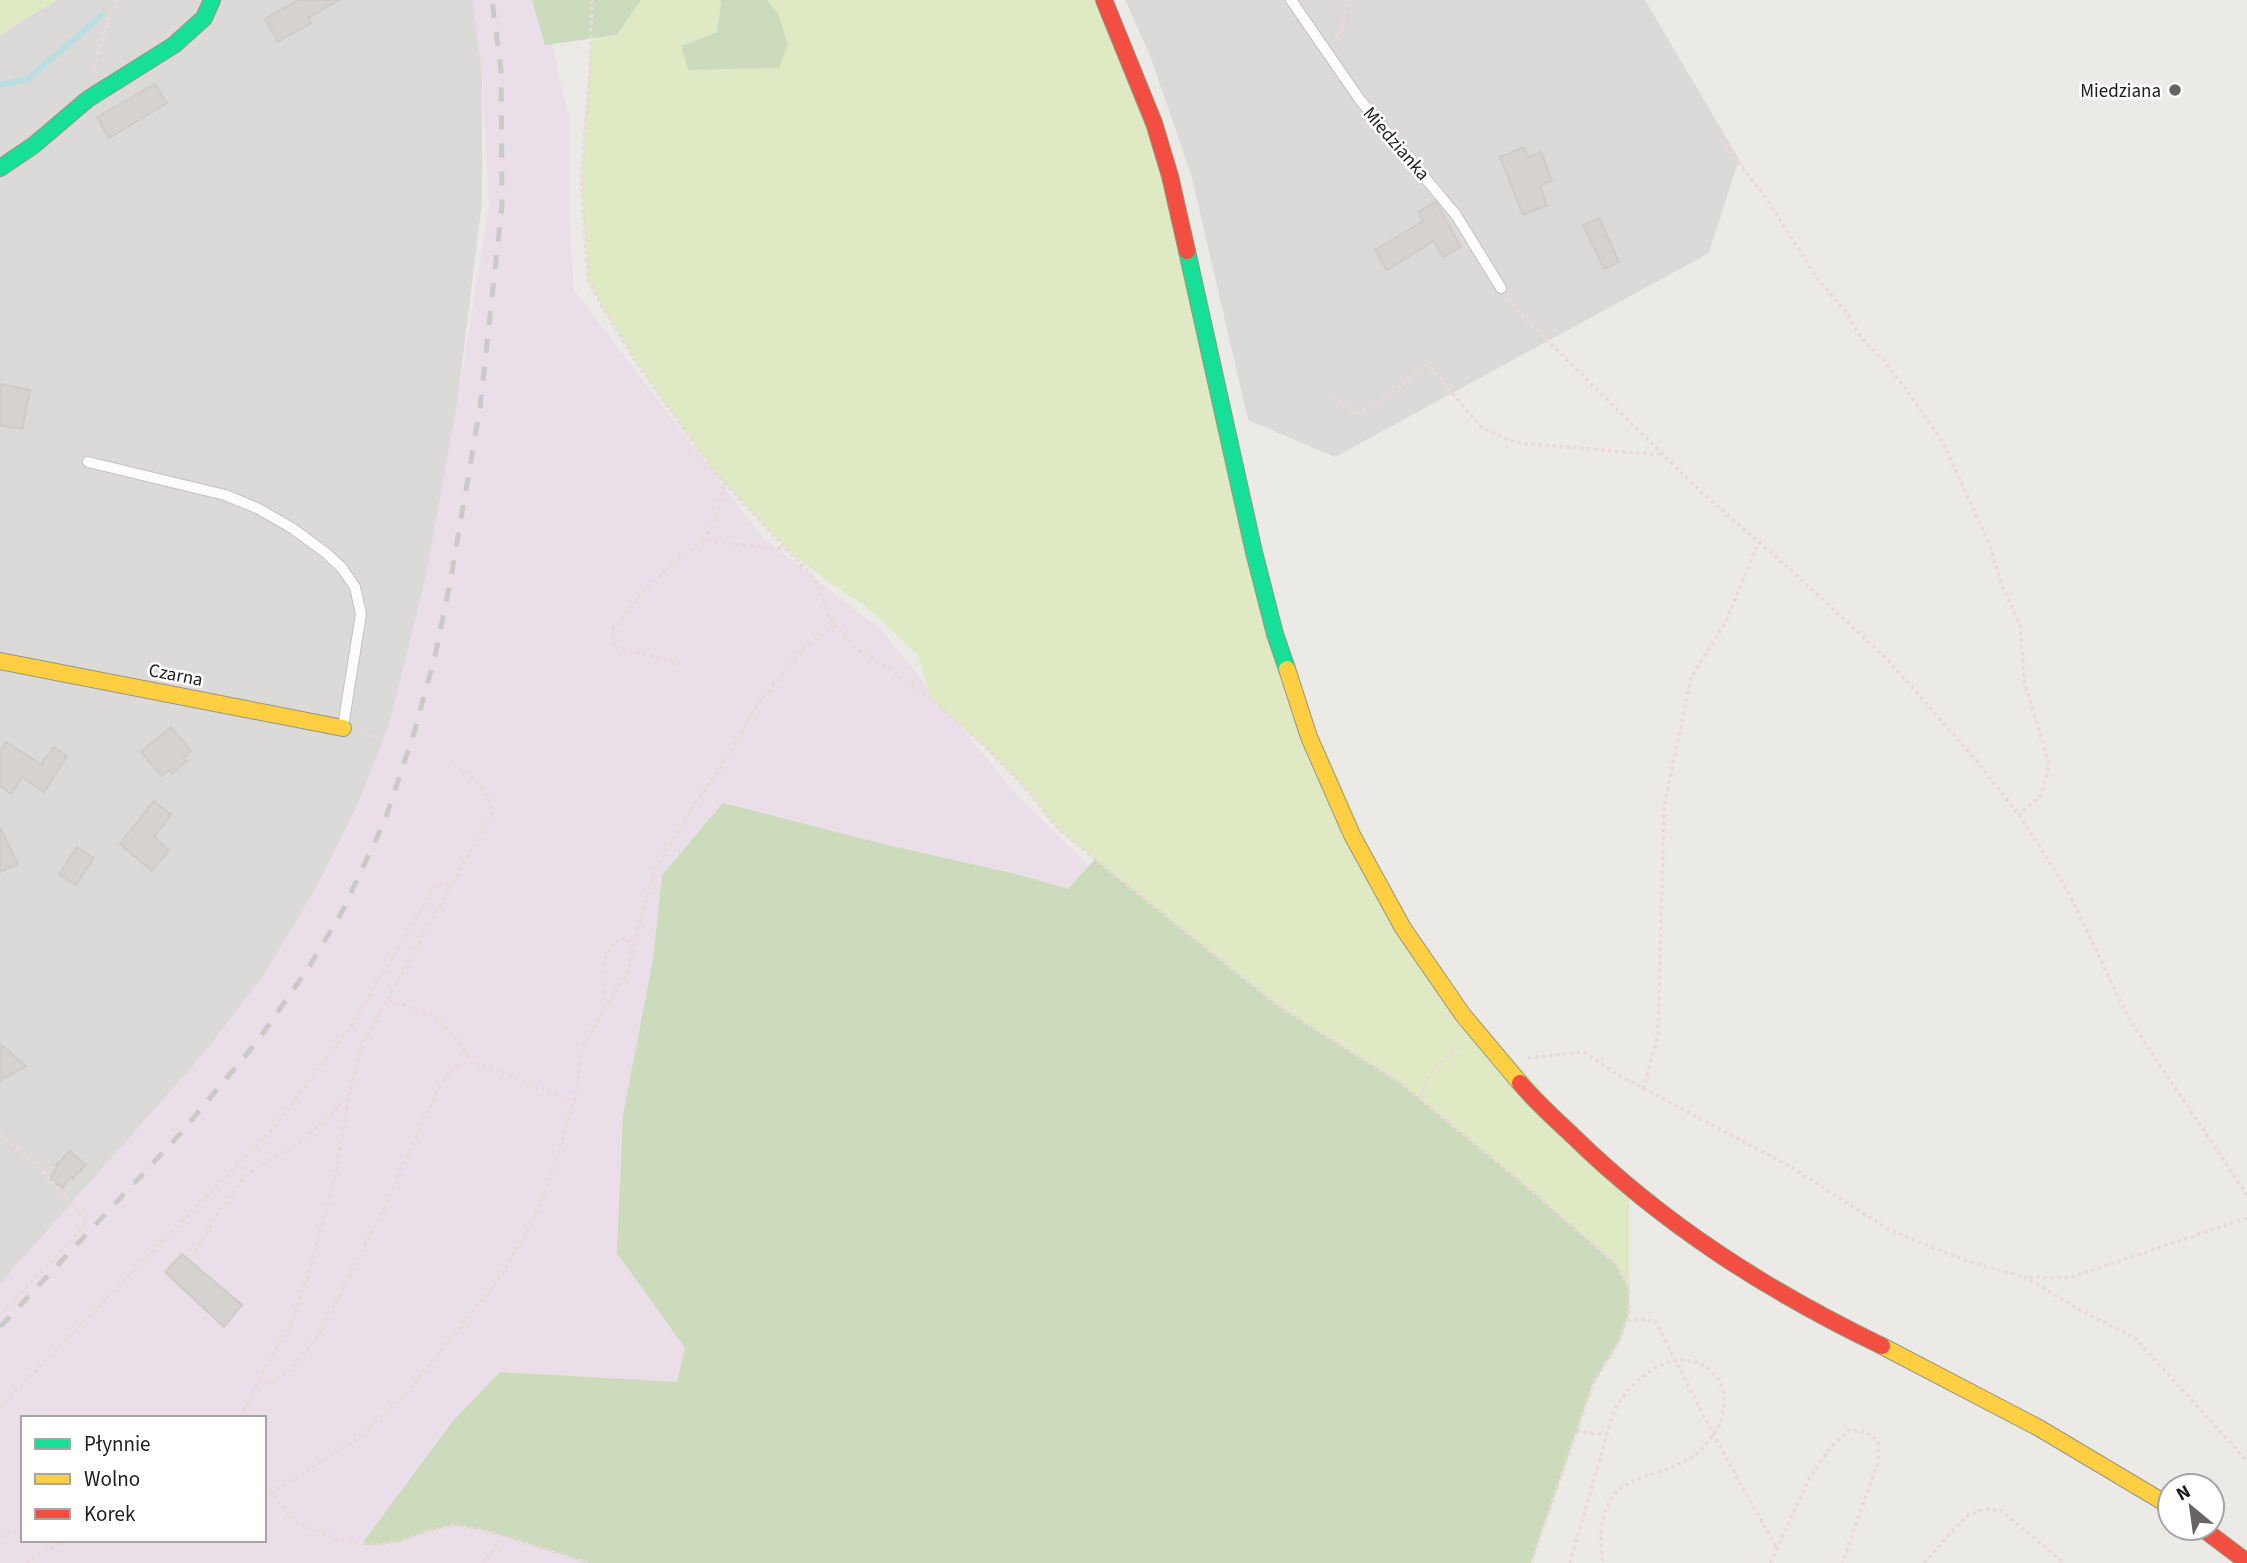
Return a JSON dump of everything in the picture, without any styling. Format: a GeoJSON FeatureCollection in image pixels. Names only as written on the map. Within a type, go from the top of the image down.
{"type":"FeatureCollection","features":[{"type":"Feature","properties":{"kind":"main road"},"geometry":{"type":"LineString","coordinates":[[0,169],[34,145],[88,99],[174,45],[204,18],[212,0]]}},
{"type":"Feature","properties":{"kind":"main road"},"geometry":{"type":"LineString","coordinates":[[1104,0],[1134,66],[1167,164],[1253,552],[1275,637],[1302,718],[1340,812],[1381,893],[1415,950],[1504,1066],[1576,1141],[1629,1188],[1696,1239],[1782,1295],[2034,1424],[2156,1497]]}},
{"type":"Feature","properties":{"kind":"main road","name":"Czarna"},"geometry":{"type":"LineString","coordinates":[[0,661],[343,728]]}},
{"type":"Feature","properties":{"kind":"main road"},"geometry":{"type":"LineString","coordinates":[[2221,1542],[2247,1562]]}},
{"type":"Feature","properties":{"kind":"lane","name":"Miedzianka"},"geometry":{"type":"LineString","coordinates":[[1291,0],[1360,100],[1456,215],[1501,288]]}},
{"type":"Feature","properties":{"kind":"lane"},"geometry":{"type":"LineString","coordinates":[[88,462],[225,495],[257,508],[292,528],[342,568],[355,586],[361,614],[343,728]]}},
{"type":"Feature","properties":{"kind":"path"},"geometry":{"type":"LineString","coordinates":[[88,99],[102,41],[117,0]]}},
{"type":"Feature","properties":{"kind":"path"},"geometry":{"type":"LineString","coordinates":[[592,0],[589,87],[581,180],[588,279],[640,368],[684,431],[724,483],[809,573],[817,584],[830,618],[854,647],[904,678],[981,743],[1022,784],[1060,831],[1279,1006],[1401,1083],[1616,1264],[1629,1288],[1627,1320],[1620,1340],[1593,1384],[1531,1563]]}},
{"type":"Feature","properties":{"kind":"path"},"geometry":{"type":"LineString","coordinates":[[1319,44],[1340,36],[1347,0]]}},
{"type":"Feature","properties":{"kind":"path"},"geometry":{"type":"LineString","coordinates":[[1717,134],[1768,201],[1817,278],[1847,313],[1860,336],[1909,393],[1943,443],[1990,545],[2002,586],[2020,624],[2024,680],[2049,764],[2040,795],[2019,815]]}},
{"type":"Feature","properties":{"kind":"path"},"geometry":{"type":"LineString","coordinates":[[1501,288],[1522,316],[1699,490],[1886,658],[1936,718],[1976,760],[2019,815],[2067,889],[2128,1017],[2247,1195]]}},
{"type":"Feature","properties":{"kind":"path"},"geometry":{"type":"LineString","coordinates":[[1332,398],[1358,413],[1387,398],[1427,363],[1482,428],[1517,443],[1664,455]]}},
{"type":"Feature","properties":{"kind":"path"},"geometry":{"type":"LineString","coordinates":[[680,664],[664,657],[635,654],[615,647],[612,631],[644,591],[677,559],[704,541],[717,515],[724,483]]}},
{"type":"Feature","properties":{"kind":"path"},"geometry":{"type":"LineString","coordinates":[[704,541],[787,549]]}},
{"type":"Feature","properties":{"kind":"path"},"geometry":{"type":"LineString","coordinates":[[1643,1089],[1658,1036],[1664,807],[1691,678],[1726,621],[1759,542]]}},
{"type":"Feature","properties":{"kind":"path"},"geometry":{"type":"LineString","coordinates":[[271,1493],[353,1442],[407,1393],[493,1287],[527,1233],[550,1180],[573,1102],[582,1046],[628,970],[654,871],[723,764],[759,702],[804,648],[836,625]]}},
{"type":"Feature","properties":{"kind":"path"},"geometry":{"type":"LineString","coordinates":[[242,1416],[259,1378],[291,1324],[310,1269],[334,1181],[349,1097],[364,1041],[491,816],[491,802],[485,791],[451,763]]}},
{"type":"Feature","properties":{"kind":"path"},"geometry":{"type":"LineString","coordinates":[[0,1407],[271,1131],[351,1026],[435,886],[455,880]]}},
{"type":"Feature","properties":{"kind":"path"},"geometry":{"type":"LineString","coordinates":[[605,1007],[602,969],[609,948],[621,936],[634,943]]}},
{"type":"Feature","properties":{"kind":"path"},"geometry":{"type":"LineString","coordinates":[[388,1000],[436,1017],[463,1047],[470,1062]]}},
{"type":"Feature","properties":{"kind":"path"},"geometry":{"type":"LineString","coordinates":[[1419,1098],[1434,1069],[1452,1052],[1478,1035]]}},
{"type":"Feature","properties":{"kind":"path"},"geometry":{"type":"LineString","coordinates":[[1504,1066],[1528,1058],[1583,1052],[1643,1089],[1789,1166],[1890,1230],[1966,1261],[2025,1278],[2135,1338],[2247,1461]]}},
{"type":"Feature","properties":{"kind":"path"},"geometry":{"type":"LineString","coordinates":[[259,1378],[268,1384],[288,1373],[318,1337],[384,1209],[437,1091],[452,1068],[470,1062],[500,1071],[573,1102]]}},
{"type":"Feature","properties":{"kind":"path"},"geometry":{"type":"LineString","coordinates":[[195,1252],[246,1175],[307,1137],[349,1097]]}},
{"type":"Feature","properties":{"kind":"path"},"geometry":{"type":"LineString","coordinates":[[0,1135],[23,1151],[87,1223],[0,1316]]}},
{"type":"Feature","properties":{"kind":"path"},"geometry":{"type":"LineString","coordinates":[[2025,1278],[2070,1278],[2247,1218]]}},
{"type":"Feature","properties":{"kind":"path"},"geometry":{"type":"LineString","coordinates":[[1627,1320],[1656,1322],[1713,1434],[1776,1547]]}},
{"type":"Feature","properties":{"kind":"path"},"geometry":{"type":"LineString","coordinates":[[1570,1563],[1606,1435],[1619,1402],[1638,1380],[1662,1364],[1691,1361],[1703,1365],[1719,1377],[1726,1401],[1719,1429],[1698,1453],[1668,1469],[1639,1478],[1619,1489],[1606,1503],[1600,1534],[1603,1563]]}},
{"type":"Feature","properties":{"kind":"path"},"geometry":{"type":"LineString","coordinates":[[1770,1563],[1810,1477],[1830,1448],[1849,1430],[1867,1432],[1878,1442],[1878,1463],[1842,1563]]}},
{"type":"Feature","properties":{"kind":"path"},"geometry":{"type":"LineString","coordinates":[[1577,1431],[1606,1435]]}},
{"type":"Feature","properties":{"kind":"path"},"geometry":{"type":"LineString","coordinates":[[266,1487],[297,1523],[340,1541],[379,1545],[399,1542],[453,1525],[505,1536],[588,1563]]}},
{"type":"Feature","properties":{"kind":"path"},"geometry":{"type":"LineString","coordinates":[[1924,1563],[1965,1517],[1984,1509],[2002,1511],[2064,1563]]}},
{"type":"Feature","properties":{"kind":"path"},"geometry":{"type":"LineString","coordinates":[[0,1537],[21,1531]]}},
{"type":"Feature","properties":{"kind":"path"},"geometry":{"type":"LineString","coordinates":[[482,1563],[505,1536]]}},
{"type":"Feature","properties":{"kind":"path"},"geometry":{"type":"LineString","coordinates":[[26,1563],[62,1542]]}},
{"type":"Feature","properties":{"kind":"shaded area"},"geometry":{"type":"Polygon","coordinates":[[[56,0],[473,0],[482,70],[482,202],[457,405],[426,577],[390,722],[359,802],[314,892],[264,975],[207,1050],[0,1284],[0,35],[56,0]]]}},
{"type":"Feature","properties":{"kind":"shaded area"},"geometry":{"type":"Polygon","coordinates":[[[473,0],[544,0],[569,114],[569,208],[574,290],[762,537],[881,630],[1015,793],[1152,928],[1501,1563],[0,1563],[0,1284],[207,1050],[264,975],[314,892],[359,802],[390,722],[426,577],[489,205],[482,70],[473,0]]]}},
{"type":"Feature","properties":{"kind":"shaded area"},"geometry":{"type":"Polygon","coordinates":[[[1125,0],[1645,0],[1739,159],[1709,253],[1335,457],[1248,420],[1192,178],[1150,55],[1125,0]]]}},
{"type":"Feature","properties":{"kind":"green space"},"geometry":{"type":"Polygon","coordinates":[[[0,0],[56,0],[0,35],[0,0]]]}},
{"type":"Feature","properties":{"kind":"green space"},"geometry":{"type":"Polygon","coordinates":[[[532,0],[641,0],[617,35],[545,45],[532,0]]]}},
{"type":"Feature","properties":{"kind":"green space"},"geometry":{"type":"Polygon","coordinates":[[[641,0],[720,0],[717,32],[681,46],[688,70],[779,68],[778,13],[767,0],[1104,0],[1134,66],[1275,637],[1415,950],[1629,1188],[1629,1288],[1616,1264],[1401,1083],[1279,1006],[1060,831],[1022,784],[991,752],[931,699],[918,655],[867,607],[790,552],[715,473],[640,368],[588,279],[581,180],[591,41],[617,35],[641,0]]]}},
{"type":"Feature","properties":{"kind":"green space"},"geometry":{"type":"Polygon","coordinates":[[[720,0],[767,0],[778,13],[788,45],[779,68],[688,70],[681,46],[717,32],[720,0]]]}},
{"type":"Feature","properties":{"kind":"green space"},"geometry":{"type":"Polygon","coordinates":[[[723,803],[1068,889],[1095,859],[1279,1006],[1401,1083],[1616,1264],[1629,1288],[1629,1312],[1620,1340],[1593,1384],[1531,1563],[588,1563],[487,1531],[453,1525],[399,1542],[361,1545],[453,1421],[500,1372],[677,1382],[685,1348],[617,1253],[623,1115],[653,960],[662,875],[723,803]]]}},
{"type":"Feature","properties":{"kind":"building"},"geometry":{"type":"Polygon","coordinates":[[[298,0],[339,0],[308,18],[311,23],[278,42],[265,19],[298,0]]]}},
{"type":"Feature","properties":{"kind":"building"},"geometry":{"type":"Polygon","coordinates":[[[155,84],[167,103],[109,138],[97,117],[155,84]]]}},
{"type":"Feature","properties":{"kind":"building"},"geometry":{"type":"Polygon","coordinates":[[[1524,147],[1528,157],[1541,152],[1552,181],[1540,186],[1547,205],[1523,215],[1500,157],[1524,147]]]}},
{"type":"Feature","properties":{"kind":"building"},"geometry":{"type":"Polygon","coordinates":[[[1436,202],[1461,247],[1443,257],[1434,241],[1387,270],[1375,250],[1423,221],[1418,212],[1436,202]]]}},
{"type":"Feature","properties":{"kind":"building"},"geometry":{"type":"Polygon","coordinates":[[[1599,218],[1619,262],[1604,269],[1583,225],[1599,218]]]}},
{"type":"Feature","properties":{"kind":"building"},"geometry":{"type":"Polygon","coordinates":[[[0,384],[30,390],[22,429],[0,425],[0,384]]]}},
{"type":"Feature","properties":{"kind":"building"},"geometry":{"type":"Polygon","coordinates":[[[171,727],[191,751],[183,758],[187,761],[172,774],[169,770],[161,776],[141,752],[171,727]]]}},
{"type":"Feature","properties":{"kind":"building"},"geometry":{"type":"Polygon","coordinates":[[[6,742],[41,764],[54,747],[67,756],[44,792],[22,777],[11,794],[0,786],[0,751],[6,742]]]}},
{"type":"Feature","properties":{"kind":"building"},"geometry":{"type":"Polygon","coordinates":[[[154,801],[171,815],[154,837],[169,850],[152,871],[120,844],[154,801]]]}},
{"type":"Feature","properties":{"kind":"building"},"geometry":{"type":"Polygon","coordinates":[[[0,827],[18,864],[0,872],[0,827]]]}},
{"type":"Feature","properties":{"kind":"building"},"geometry":{"type":"Polygon","coordinates":[[[77,847],[94,858],[76,885],[59,874],[77,847]]]}},
{"type":"Feature","properties":{"kind":"building"},"geometry":{"type":"Polygon","coordinates":[[[0,1044],[26,1066],[0,1081],[0,1044]]]}},
{"type":"Feature","properties":{"kind":"building"},"geometry":{"type":"Polygon","coordinates":[[[70,1151],[86,1165],[62,1188],[50,1178],[58,1166],[56,1165],[70,1151]]]}},
{"type":"Feature","properties":{"kind":"building"},"geometry":{"type":"Polygon","coordinates":[[[182,1254],[242,1305],[224,1327],[165,1272],[182,1254]]]}},
{"type":"Feature","properties":{"kind":"waterway"},"geometry":{"type":"LineString","coordinates":[[0,85],[28,79],[102,15]]}},
{"type":"Feature","properties":{"kind":"railway"},"geometry":{"type":"LineString","coordinates":[[0,1327],[180,1134],[259,1039],[309,967],[343,910],[385,820],[414,733],[435,656],[480,408],[502,205],[501,70],[492,0]]}},
{"type":"Feature","properties":{"kind":"traffic: fast"},"geometry":{"type":"LineString","coordinates":[[0,168],[34,145],[88,99],[174,45],[204,18],[212,0]]}},
{"type":"Feature","properties":{"kind":"traffic: fast"},"geometry":{"type":"LineString","coordinates":[[1187,251],[1254,552],[1287,669]]}},
{"type":"Feature","properties":{"kind":"traffic: slow"},"geometry":{"type":"LineString","coordinates":[[0,661],[343,728]]}},
{"type":"Feature","properties":{"kind":"traffic: slow"},"geometry":{"type":"LineString","coordinates":[[1287,669],[1309,737],[1352,835],[1403,928],[1463,1015],[1520,1083]]}},
{"type":"Feature","properties":{"kind":"traffic: slow"},"geometry":{"type":"LineString","coordinates":[[1882,1346],[2039,1428],[2156,1498]]}},
{"type":"Feature","properties":{"kind":"traffic: jam"},"geometry":{"type":"LineString","coordinates":[[1104,0],[1154,123],[1170,176],[1187,251]]}},
{"type":"Feature","properties":{"kind":"traffic: jam"},"geometry":{"type":"LineString","coordinates":[[1520,1083],[1608,1168],[1681,1227],[1758,1279],[1882,1346]]}},
{"type":"Feature","properties":{"kind":"traffic: jam"},"geometry":{"type":"LineString","coordinates":[[2221,1542],[2247,1562]]}},
{"type":"Feature","properties":{"kind":"place","name":"Miedziana"},"geometry":{"type":"Point","coordinates":[2175,90]}}]}
